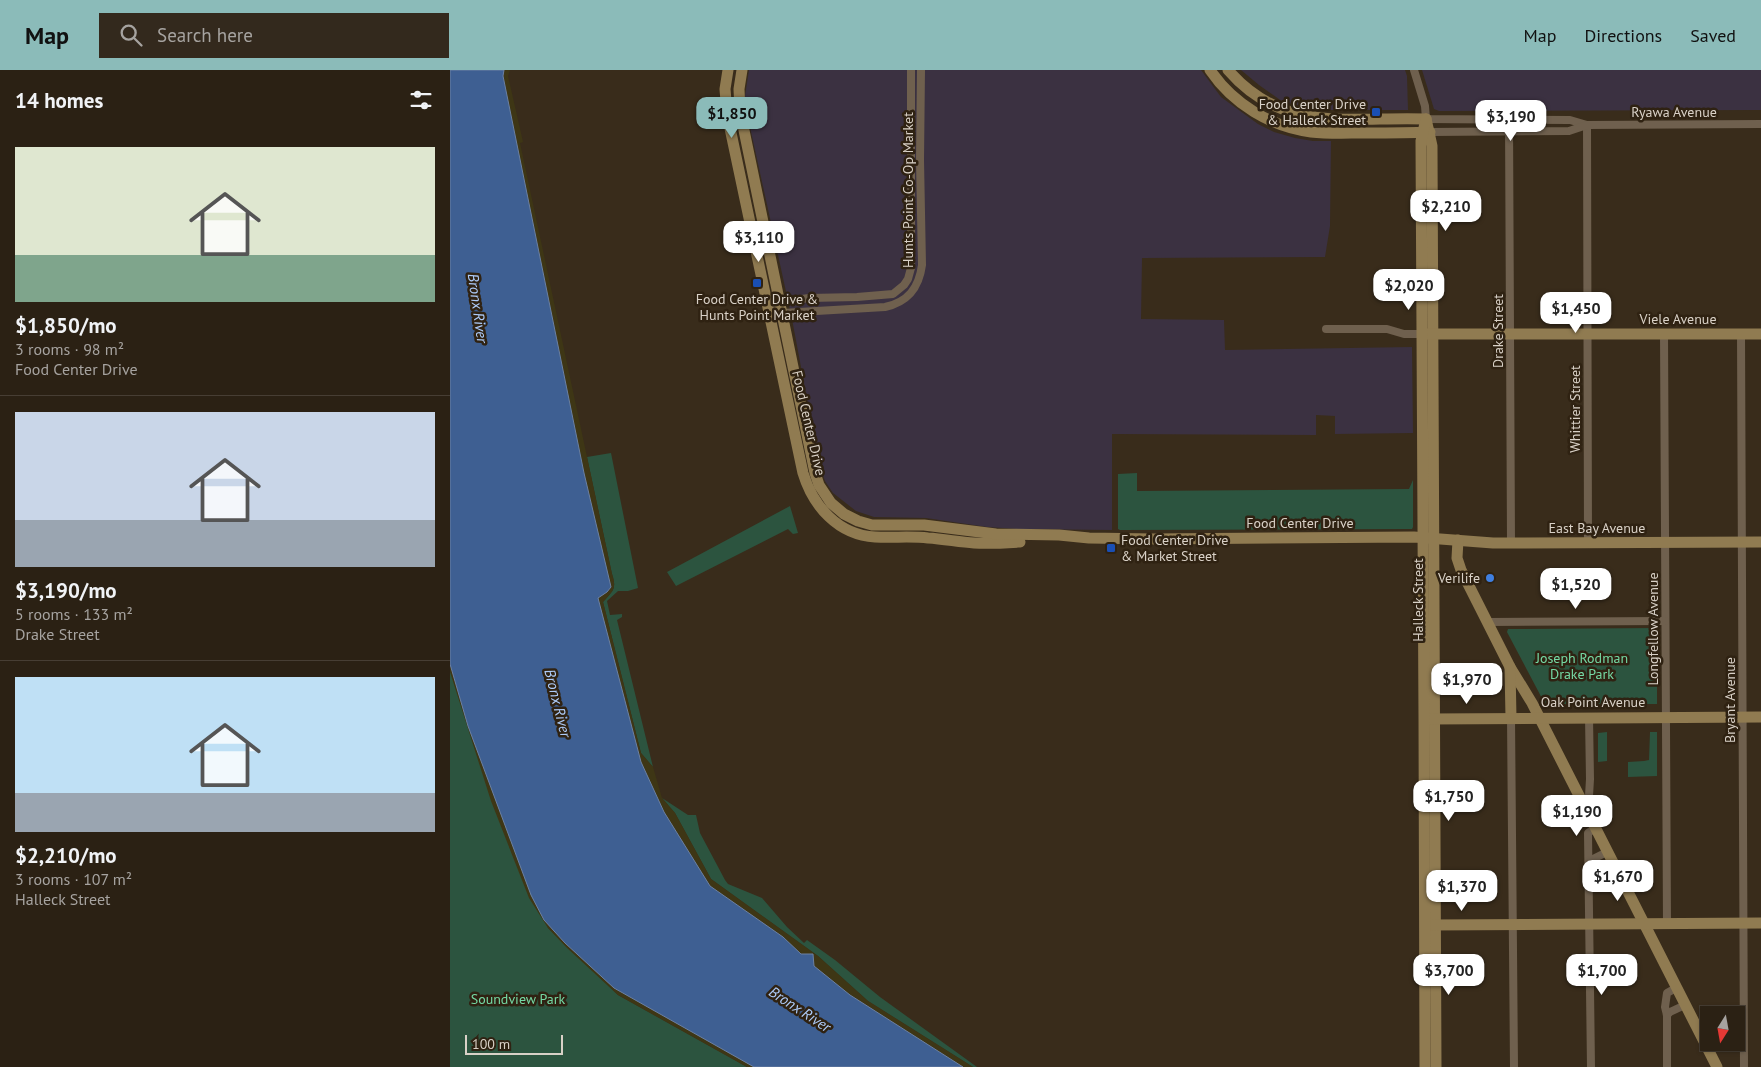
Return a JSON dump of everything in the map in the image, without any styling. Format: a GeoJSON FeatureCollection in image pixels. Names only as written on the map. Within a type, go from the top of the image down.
{"type":"FeatureCollection","features":[{"type":"Feature","properties":{"kind":"main road","name":"Food Center Drive"},"geometry":{"type":"LineString","coordinates":[[728,70],[725,89],[727,114],[803,473],[808,488],[823,511],[846,529],[873,537],[926,537],[981,543],[1058,541],[1088,538]]}},
{"type":"Feature","properties":{"kind":"main road","name":"Food Center Drive"},"geometry":{"type":"LineString","coordinates":[[742,70],[739,89],[740,111],[808,437],[817,478],[823,491],[837,509],[858,521],[872,525],[924,525],[1002,535],[1059,535],[1088,538],[1153,539],[1428,538]]}},
{"type":"Feature","properties":{"kind":"main road"},"geometry":{"type":"LineString","coordinates":[[1210,70],[1222,86],[1241,103],[1262,117],[1298,130],[1324,133],[1426,132],[1426,119],[1324,119],[1302,116],[1280,109],[1259,98],[1241,84],[1228,70]]}},
{"type":"Feature","properties":{"kind":"main road","name":"Halleck Street"},"geometry":{"type":"LineString","coordinates":[[1426,132],[1432,141],[1427,334],[1430,719],[1436,925],[1436,1067]]}},
{"type":"Feature","properties":{"kind":"main road","name":"Viele Avenue"},"geometry":{"type":"LineString","coordinates":[[1427,334],[1761,334]]}},
{"type":"Feature","properties":{"kind":"main road"},"geometry":{"type":"LineString","coordinates":[[781,368],[791,388],[796,409],[808,437]]}},
{"type":"Feature","properties":{"kind":"main road","name":"East Bay Avenue"},"geometry":{"type":"LineString","coordinates":[[1428,538],[1511,543],[1761,542]]}},
{"type":"Feature","properties":{"kind":"main road"},"geometry":{"type":"LineString","coordinates":[[1458,540],[1457,558],[1461,570],[1510,667],[1539,718],[1717,1067]]}},
{"type":"Feature","properties":{"kind":"main road"},"geometry":{"type":"LineString","coordinates":[[1510,667],[1511,718]]}},
{"type":"Feature","properties":{"kind":"main road","name":"Oak Point Avenue"},"geometry":{"type":"LineString","coordinates":[[1430,719],[1761,717]]}},
{"type":"Feature","properties":{"kind":"main road","name":"Halleck Street"},"geometry":{"type":"LineString","coordinates":[[1424,1067],[1423,925],[1430,719]]}},
{"type":"Feature","properties":{"kind":"main road"},"geometry":{"type":"LineString","coordinates":[[1423,925],[1761,923]]}},
{"type":"Feature","properties":{"kind":"street","name":"Hunts Point Co-Op Market"},"geometry":{"type":"LineString","coordinates":[[781,308],[809,298],[893,294],[908,279],[911,268],[911,70]]}},
{"type":"Feature","properties":{"kind":"street","name":"Hunts Point Co-Op Market"},"geometry":{"type":"LineString","coordinates":[[781,308],[885,307],[901,301],[918,282],[922,265],[921,70]]}},
{"type":"Feature","properties":{"kind":"street"},"geometry":{"type":"LineString","coordinates":[[1414,70],[1425,106],[1426,119]]}},
{"type":"Feature","properties":{"kind":"street","name":"Ryawa Avenue"},"geometry":{"type":"LineString","coordinates":[[1426,119],[1570,120],[1587,125],[1761,124]]}},
{"type":"Feature","properties":{"kind":"street","name":"Drake Street"},"geometry":{"type":"LineString","coordinates":[[1509,120],[1511,543]]}},
{"type":"Feature","properties":{"kind":"street","name":"Ryawa Avenue"},"geometry":{"type":"LineString","coordinates":[[1426,132],[1569,131],[1587,125]]}},
{"type":"Feature","properties":{"kind":"street","name":"Whittier Street"},"geometry":{"type":"LineString","coordinates":[[1587,125],[1588,543]]}},
{"type":"Feature","properties":{"kind":"street"},"geometry":{"type":"LineString","coordinates":[[769,312],[781,308]]}},
{"type":"Feature","properties":{"kind":"street","name":"Viele Avenue"},"geometry":{"type":"LineString","coordinates":[[1326,329],[1387,329],[1404,334],[1427,334]]}},
{"type":"Feature","properties":{"kind":"street","name":"Longfellow Avenue"},"geometry":{"type":"LineString","coordinates":[[1664,334],[1667,924]]}},
{"type":"Feature","properties":{"kind":"street","name":"Bryant Avenue"},"geometry":{"type":"LineString","coordinates":[[1740,334],[1744,1067]]}},
{"type":"Feature","properties":{"kind":"street"},"geometry":{"type":"LineString","coordinates":[[1488,622],[1665,621]]}},
{"type":"Feature","properties":{"kind":"street"},"geometry":{"type":"LineString","coordinates":[[1588,814],[1590,779],[1589,717]]}},
{"type":"Feature","properties":{"kind":"street"},"geometry":{"type":"LineString","coordinates":[[1511,718],[1514,1067]]}},
{"type":"Feature","properties":{"kind":"street"},"geometry":{"type":"LineString","coordinates":[[1574,787],[1590,779]]}},
{"type":"Feature","properties":{"kind":"street"},"geometry":{"type":"LineString","coordinates":[[1591,1067],[1591,924],[1588,833],[1595,828]]}},
{"type":"Feature","properties":{"kind":"street"},"geometry":{"type":"LineString","coordinates":[[1589,861],[1607,852]]}},
{"type":"Feature","properties":{"kind":"street"},"geometry":{"type":"LineString","coordinates":[[1667,1067],[1667,1015],[1665,1007],[1667,993],[1676,988]]}},
{"type":"Feature","properties":{"kind":"street"},"geometry":{"type":"LineString","coordinates":[[1667,1015],[1685,1005]]}},
{"type":"Feature","properties":{"kind":"shaded area"},"geometry":{"type":"Polygon","coordinates":[[[749,70],[1201,70],[1221,97],[1258,124],[1274,132],[1295,138],[1331,141],[1330,226],[1325,257],[1142,258],[1141,319],[1224,320],[1225,350],[1412,347],[1413,433],[1335,434],[1335,416],[1316,415],[1316,435],[1112,434],[1112,530],[987,527],[926,518],[874,517],[856,511],[833,493],[825,481],[819,463],[792,319],[750,127],[745,96],[749,70]]]}},
{"type":"Feature","properties":{"kind":"shaded area"},"geometry":{"type":"Polygon","coordinates":[[[1241,70],[1405,70],[1407,76],[1408,110],[1323,110],[1283,102],[1241,70]]]}},
{"type":"Feature","properties":{"kind":"shaded area"},"geometry":{"type":"Polygon","coordinates":[[[1422,70],[1761,70],[1761,110],[1439,111],[1434,109],[1422,70]]]}},
{"type":"Feature","properties":{"kind":"green space"},"geometry":{"type":"Polygon","coordinates":[[[611,453],[638,588],[618,591],[607,601],[610,615],[622,614],[622,617],[617,620],[653,767],[641,753],[603,602],[612,592],[614,583],[587,457],[611,453]]]}},
{"type":"Feature","properties":{"kind":"green space"},"geometry":{"type":"Polygon","coordinates":[[[1137,473],[1137,491],[1409,489],[1413,480],[1413,527],[1412,529],[1120,530],[1118,529],[1118,474],[1137,473]]]}},
{"type":"Feature","properties":{"kind":"green space"},"geometry":{"type":"Polygon","coordinates":[[[790,506],[798,533],[793,534],[788,529],[676,586],[667,572],[790,506]]]}},
{"type":"Feature","properties":{"kind":"green space","name":"Joseph Rodman Drake Park"},"geometry":{"type":"Polygon","coordinates":[[[1657,628],[1657,704],[1545,704],[1507,632],[1508,629],[1657,628]]]}},
{"type":"Feature","properties":{"kind":"green space","name":"Soundview Park"},"geometry":{"type":"Polygon","coordinates":[[[450,667],[502,827],[548,928],[618,995],[747,1067],[450,1067],[450,667]]]}},
{"type":"Feature","properties":{"kind":"green space"},"geometry":{"type":"Polygon","coordinates":[[[1607,732],[1607,761],[1598,762],[1598,733],[1607,732]]]}},
{"type":"Feature","properties":{"kind":"green space"},"geometry":{"type":"Polygon","coordinates":[[[1650,732],[1657,732],[1657,776],[1628,777],[1628,762],[1649,760],[1650,732]]]}},
{"type":"Feature","properties":{"kind":"green space"},"geometry":{"type":"Polygon","coordinates":[[[662,798],[688,815],[696,815],[700,833],[728,884],[762,898],[787,927],[804,943],[807,940],[835,960],[880,997],[977,1067],[973,1067],[868,1001],[818,956],[711,879],[675,813],[662,798]]]}},
{"type":"Feature","properties":{"kind":"sand"},"geometry":{"type":"Polygon","coordinates":[[[504,70],[510,70],[508,76],[523,142],[520,143],[614,583],[613,590],[603,602],[641,753],[653,767],[662,798],[675,813],[711,879],[818,956],[868,1001],[973,1067],[963,1067],[850,995],[814,966],[783,937],[710,886],[664,812],[641,762],[598,598],[611,587],[584,473],[503,76],[504,70]]]}},
{"type":"Feature","properties":{"kind":"sand"},"geometry":{"type":"Polygon","coordinates":[[[450,664],[468,726],[531,895],[544,920],[565,943],[614,988],[754,1067],[747,1067],[618,995],[548,928],[529,898],[491,801],[450,672],[450,664]]]}},
{"type":"Feature","properties":{"kind":"water","name":"Bronx River"},"geometry":{"type":"Polygon","coordinates":[[[450,70],[504,70],[503,76],[584,473],[611,587],[598,598],[641,762],[664,812],[710,886],[783,937],[801,954],[813,954],[814,966],[850,995],[963,1067],[754,1067],[614,988],[565,943],[544,920],[531,895],[468,726],[450,664],[450,70]]]}},
{"type":"Feature","properties":{"kind":"place","name":"Food Center Drive & Halleck Street"},"geometry":{"type":"Point","coordinates":[1376,112]}},
{"type":"Feature","properties":{"kind":"place","name":"Food Center Drive & Hunts Point Market"},"geometry":{"type":"Point","coordinates":[757,283]}},
{"type":"Feature","properties":{"kind":"place","name":"Food Center Drive & Market Street"},"geometry":{"type":"Point","coordinates":[1111,548]}},
{"type":"Feature","properties":{"kind":"place","name":"Verilife"},"geometry":{"type":"Point","coordinates":[1490,578]}}]}
